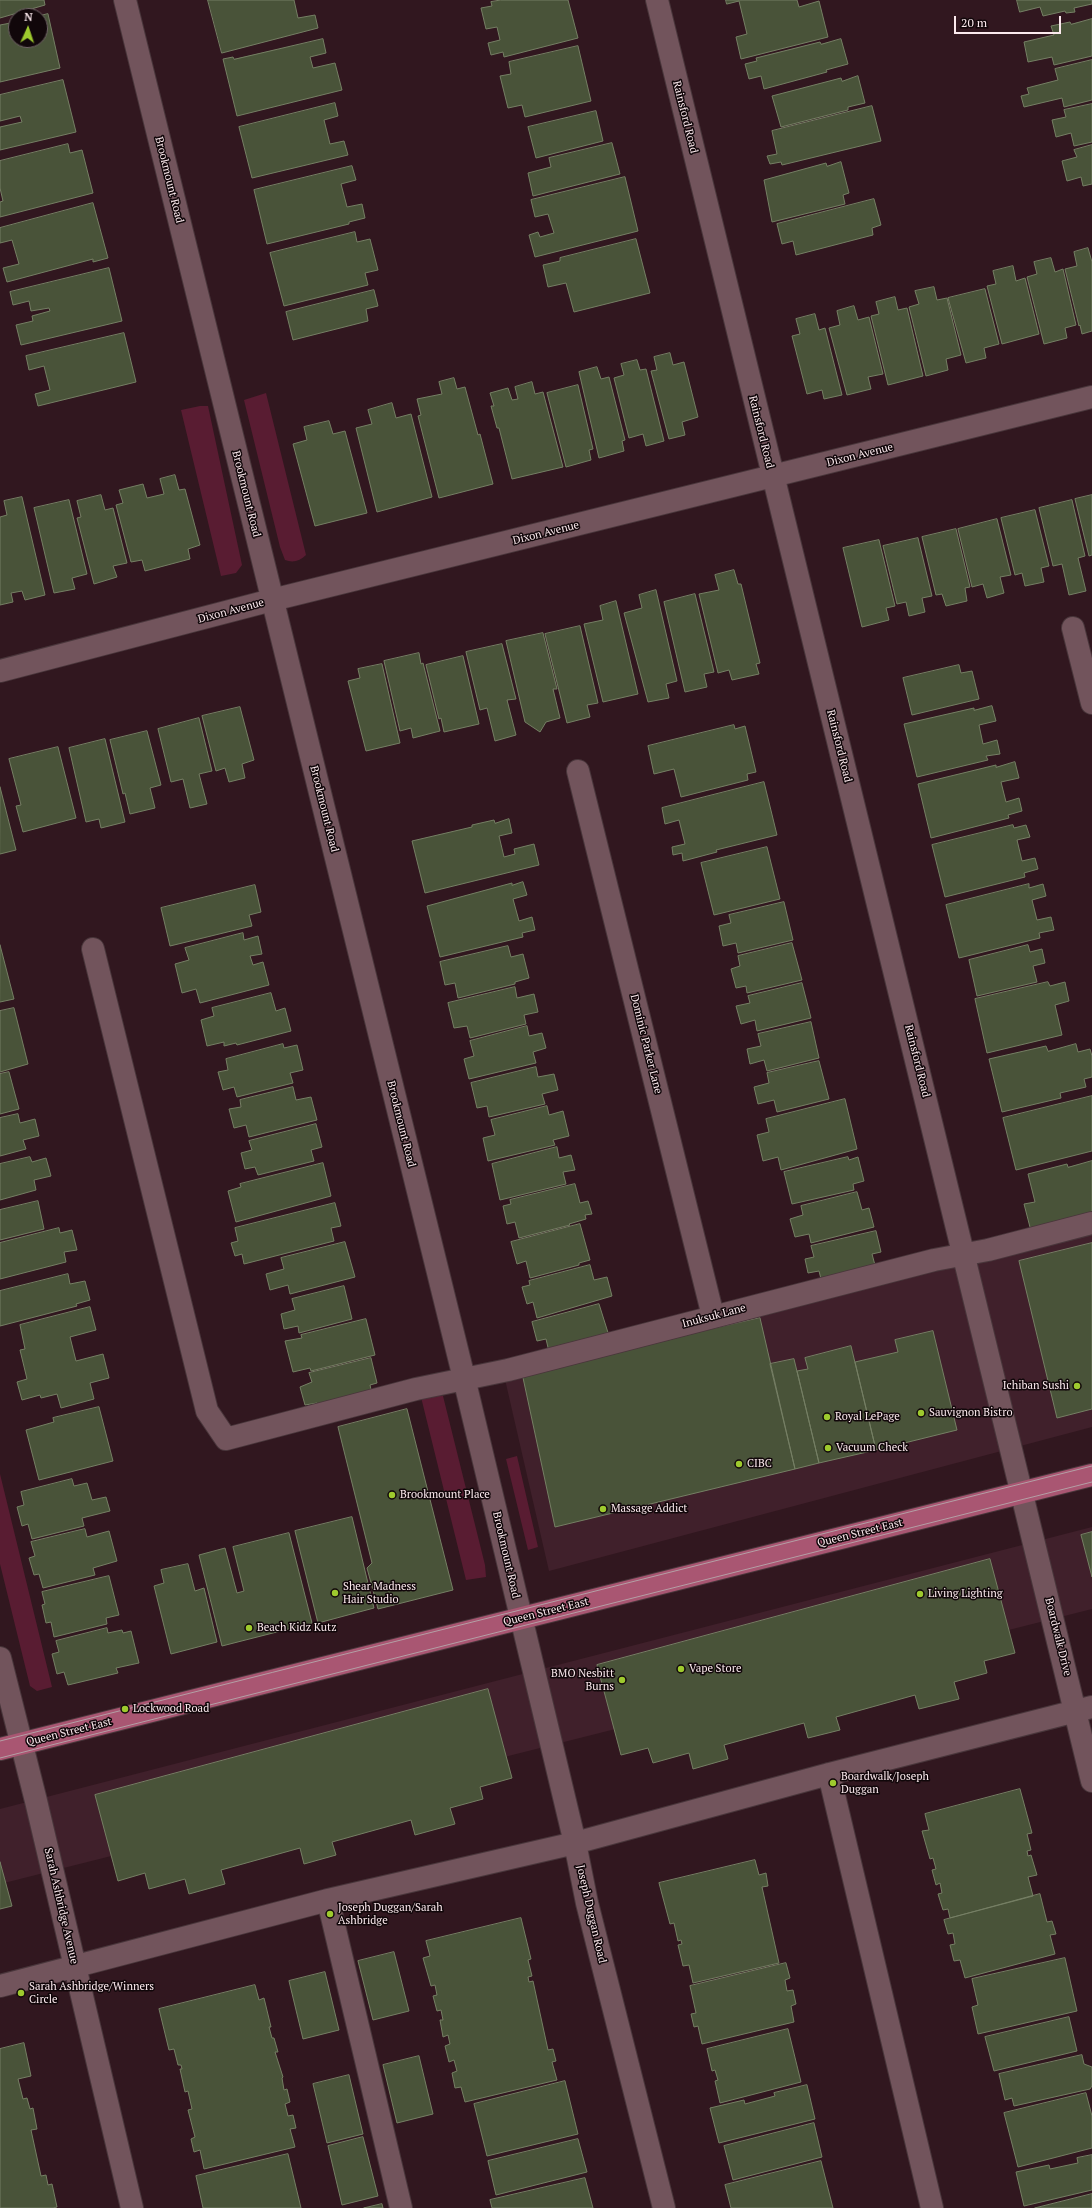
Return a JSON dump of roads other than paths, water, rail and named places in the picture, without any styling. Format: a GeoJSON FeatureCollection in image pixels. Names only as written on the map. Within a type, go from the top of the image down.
{"type":"FeatureCollection","features":[{"type":"Feature","properties":{"kind":"main road","name":"Queen Street East"},"geometry":{"type":"LineString","coordinates":[[0,1749],[1092,1475]]}},
{"type":"Feature","properties":{"kind":"street","name":"Brookmount Road"},"geometry":{"type":"LineString","coordinates":[[125,0],[464,1378],[521,1618]]}},
{"type":"Feature","properties":{"kind":"street","name":"Rainsford Road"},"geometry":{"type":"LineString","coordinates":[[657,0],[772,478],[965,1254],[1004,1424],[1022,1492]]}},
{"type":"Feature","properties":{"kind":"street","name":"Dixon Avenue"},"geometry":{"type":"LineString","coordinates":[[0,671],[272,600],[772,478],[1092,397]]}},
{"type":"Feature","properties":{"kind":"street"},"geometry":{"type":"LineString","coordinates":[[1074,628],[1092,703]]}},
{"type":"Feature","properties":{"kind":"street","name":"Dominic Parker Lane"},"geometry":{"type":"LineString","coordinates":[[578,771],[713,1316]]}},
{"type":"Feature","properties":{"kind":"street","name":"Inuksuk Lane"},"geometry":{"type":"LineString","coordinates":[[93,949],[207,1411],[226,1439],[305,1417],[464,1378],[508,1370],[934,1260],[988,1250],[1092,1223]]}},
{"type":"Feature","properties":{"kind":"street","name":"Boardwalk Drive"},"geometry":{"type":"LineString","coordinates":[[1022,1492],[1084,1710],[1092,1781]]}},
{"type":"Feature","properties":{"kind":"street","name":"Joseph Duggan Road"},"geometry":{"type":"LineString","coordinates":[[521,1618],[575,1843],[587,1903],[664,2208]]}},
{"type":"Feature","properties":{"kind":"street"},"geometry":{"type":"LineString","coordinates":[[0,1658],[22,1744]]}},
{"type":"Feature","properties":{"kind":"street"},"geometry":{"type":"LineString","coordinates":[[0,1986],[75,1968],[328,1900],[575,1843],[830,1774],[1084,1710]]}},
{"type":"Feature","properties":{"kind":"street","name":"Sarah Ashbridge Avenue"},"geometry":{"type":"LineString","coordinates":[[22,1744],[132,2208]]}},
{"type":"Feature","properties":{"kind":"street"},"geometry":{"type":"LineString","coordinates":[[830,1774],[932,2208]]}},
{"type":"Feature","properties":{"kind":"street"},"geometry":{"type":"LineString","coordinates":[[328,1900],[401,2208]]}},
{"type":"Feature","properties":{"kind":"tram line"},"geometry":{"type":"LineString","coordinates":[[0,1741],[1092,1466]]}},
{"type":"Feature","properties":{"kind":"tram line"},"geometry":{"type":"LineString","coordinates":[[0,1758],[1092,1482]]}},
{"type":"Feature","properties":{"kind":"place","name":"Ichiban Sushi"},"geometry":{"type":"Point","coordinates":[1077,1386]}},
{"type":"Feature","properties":{"kind":"place","name":"Sauvignon Bistro"},"geometry":{"type":"Point","coordinates":[921,1413]}},
{"type":"Feature","properties":{"kind":"place","name":"Royal LePage"},"geometry":{"type":"Point","coordinates":[827,1417]}},
{"type":"Feature","properties":{"kind":"place","name":"Vacuum Check"},"geometry":{"type":"Point","coordinates":[828,1448]}},
{"type":"Feature","properties":{"kind":"place","name":"CIBC"},"geometry":{"type":"Point","coordinates":[739,1464]}},
{"type":"Feature","properties":{"kind":"place","name":"Brookmount Place"},"geometry":{"type":"Point","coordinates":[392,1495]}},
{"type":"Feature","properties":{"kind":"place","name":"Massage Addict"},"geometry":{"type":"Point","coordinates":[603,1509]}},
{"type":"Feature","properties":{"kind":"place","name":"Shear Madness Hair Studio"},"geometry":{"type":"Point","coordinates":[335,1593]}},
{"type":"Feature","properties":{"kind":"place","name":"Living Lighting"},"geometry":{"type":"Point","coordinates":[920,1594]}},
{"type":"Feature","properties":{"kind":"place","name":"Beach Kidz Kutz"},"geometry":{"type":"Point","coordinates":[249,1628]}},
{"type":"Feature","properties":{"kind":"place","name":"Vape Store"},"geometry":{"type":"Point","coordinates":[681,1669]}},
{"type":"Feature","properties":{"kind":"place","name":"BMO Nesbitt Burns"},"geometry":{"type":"Point","coordinates":[622,1680]}},
{"type":"Feature","properties":{"kind":"place","name":"Lockwood Road"},"geometry":{"type":"Point","coordinates":[125,1709]}},
{"type":"Feature","properties":{"kind":"place","name":"Boardwalk/Joseph Duggan"},"geometry":{"type":"Point","coordinates":[833,1783]}},
{"type":"Feature","properties":{"kind":"place","name":"Joseph Duggan/Sarah Ashbridge"},"geometry":{"type":"Point","coordinates":[330,1914]}},
{"type":"Feature","properties":{"kind":"place","name":"Sarah Ashbridge/Winners Circle"},"geometry":{"type":"Point","coordinates":[21,1993]}}]}
